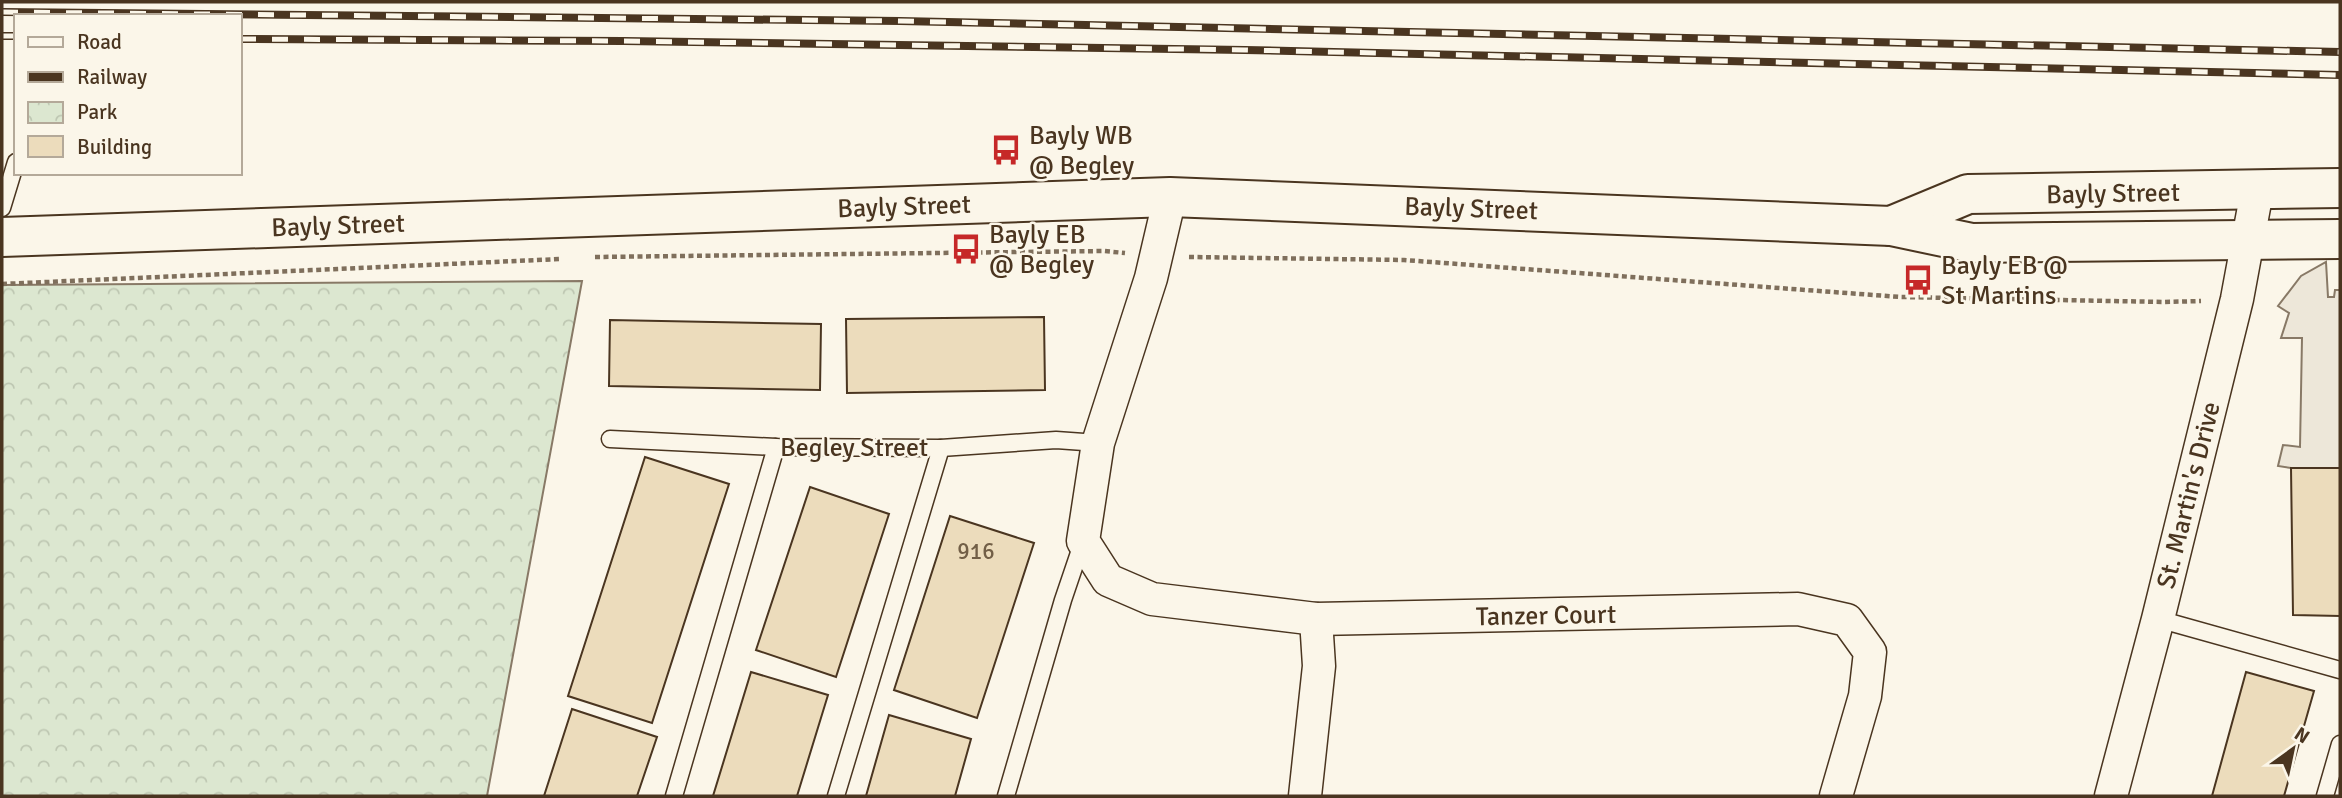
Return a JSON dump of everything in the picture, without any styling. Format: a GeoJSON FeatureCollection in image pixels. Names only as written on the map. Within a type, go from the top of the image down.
{"type":"FeatureCollection","features":[{"type":"Feature","properties":{"kind":"main road","name":"Bayly Street"},"geometry":{"type":"LineString","coordinates":[[1891,226],[1968,194],[2340,188]]}},
{"type":"Feature","properties":{"kind":"main road","name":"Bayly Street"},"geometry":{"type":"LineString","coordinates":[[2,237],[1170,197],[1891,226],[1972,243],[2340,239]]}},
{"type":"Feature","properties":{"kind":"street","name":"St. Martin's Drive"},"geometry":{"type":"LineString","coordinates":[[2111,796],[2237,299],[2257,191]]}},
{"type":"Feature","properties":{"kind":"street"},"geometry":{"type":"LineString","coordinates":[[1083,541],[1098,443],[1151,278],[1170,197]]}},
{"type":"Feature","properties":{"kind":"street","name":"Tanzer Court"},"geometry":{"type":"LineString","coordinates":[[1083,541],[1108,580],[1152,599],[1316,619],[1798,609],[1847,620],[1870,653],[1865,696],[1836,796]]}},
{"type":"Feature","properties":{"kind":"street"},"geometry":{"type":"LineString","coordinates":[[1306,796],[1319,666],[1316,619]]}},
{"type":"Feature","properties":{"kind":"lane"},"geometry":{"type":"LineString","coordinates":[[2,208],[14,169]]}},
{"type":"Feature","properties":{"kind":"lane","name":"Begley Street"},"geometry":{"type":"LineString","coordinates":[[610,439],[776,447],[942,447],[1056,440],[1098,443]]}},
{"type":"Feature","properties":{"kind":"lane"},"geometry":{"type":"LineString","coordinates":[[674,796],[776,447]]}},
{"type":"Feature","properties":{"kind":"lane"},"geometry":{"type":"LineString","coordinates":[[836,796],[942,447]]}},
{"type":"Feature","properties":{"kind":"lane"},"geometry":{"type":"LineString","coordinates":[[1006,796],[1083,541]]}},
{"type":"Feature","properties":{"kind":"lane"},"geometry":{"type":"LineString","coordinates":[[2158,619],[2340,670]]}},
{"type":"Feature","properties":{"kind":"lane"},"geometry":{"type":"LineString","coordinates":[[2325,796],[2340,744]]}},
{"type":"Feature","properties":{"kind":"green space"},"geometry":{"type":"Polygon","coordinates":[[[582,281],[487,796],[2,796],[2,285],[582,281]]]}},
{"type":"Feature","properties":{"kind":"shaded area"},"geometry":{"type":"Polygon","coordinates":[[[2326,262],[2328,297],[2334,297],[2335,290],[2340,290],[2340,468],[2278,466],[2283,445],[2300,447],[2302,338],[2281,338],[2289,313],[2278,306],[2301,276],[2326,262]]]}},
{"type":"Feature","properties":{"kind":"building"},"geometry":{"type":"Polygon","coordinates":[[[1044,317],[1045,390],[847,393],[846,319],[1044,317]]]}},
{"type":"Feature","properties":{"kind":"building"},"geometry":{"type":"Polygon","coordinates":[[[610,320],[821,324],[820,390],[609,386],[610,320]]]}},
{"type":"Feature","properties":{"kind":"building"},"geometry":{"type":"Polygon","coordinates":[[[645,457],[729,484],[652,723],[568,696],[645,457]]]}},
{"type":"Feature","properties":{"kind":"building"},"geometry":{"type":"Polygon","coordinates":[[[2291,468],[2340,468],[2340,616],[2293,615],[2291,468]]]}},
{"type":"Feature","properties":{"kind":"building"},"geometry":{"type":"Polygon","coordinates":[[[810,487],[889,514],[836,677],[756,650],[810,487]]]}},
{"type":"Feature","properties":{"kind":"building"},"geometry":{"type":"Polygon","coordinates":[[[950,516],[1034,543],[977,718],[894,690],[950,516]]]}},
{"type":"Feature","properties":{"kind":"building"},"geometry":{"type":"Polygon","coordinates":[[[751,672],[828,695],[797,796],[713,796],[751,672]]]}},
{"type":"Feature","properties":{"kind":"building"},"geometry":{"type":"Polygon","coordinates":[[[2246,672],[2314,691],[2284,796],[2212,796],[2246,672]]]}},
{"type":"Feature","properties":{"kind":"building"},"geometry":{"type":"Polygon","coordinates":[[[572,709],[657,737],[637,796],[544,796],[572,709]]]}},
{"type":"Feature","properties":{"kind":"building"},"geometry":{"type":"Polygon","coordinates":[[[889,715],[971,739],[955,796],[866,796],[889,715]]]}},
{"type":"Feature","properties":{"kind":"railway"},"geometry":{"type":"LineString","coordinates":[[2,12],[202,14]]}},
{"type":"Feature","properties":{"kind":"railway"},"geometry":{"type":"LineString","coordinates":[[242,14],[900,21],[2340,52]]}},
{"type":"Feature","properties":{"kind":"railway"},"geometry":{"type":"LineString","coordinates":[[2,36],[14,36]]}},
{"type":"Feature","properties":{"kind":"railway"},"geometry":{"type":"LineString","coordinates":[[242,39],[624,41],[1245,50],[2340,75]]}},
{"type":"Feature","properties":{"kind":"place","name":"Bayly WB @ Begley"},"geometry":{"type":"Point","coordinates":[1006,150]}},
{"type":"Feature","properties":{"kind":"place","name":"Bayly EB @ Begley"},"geometry":{"type":"Point","coordinates":[966,249]}},
{"type":"Feature","properties":{"kind":"place","name":"Bayly EB @ St Martins"},"geometry":{"type":"Point","coordinates":[1918,280]}}]}
